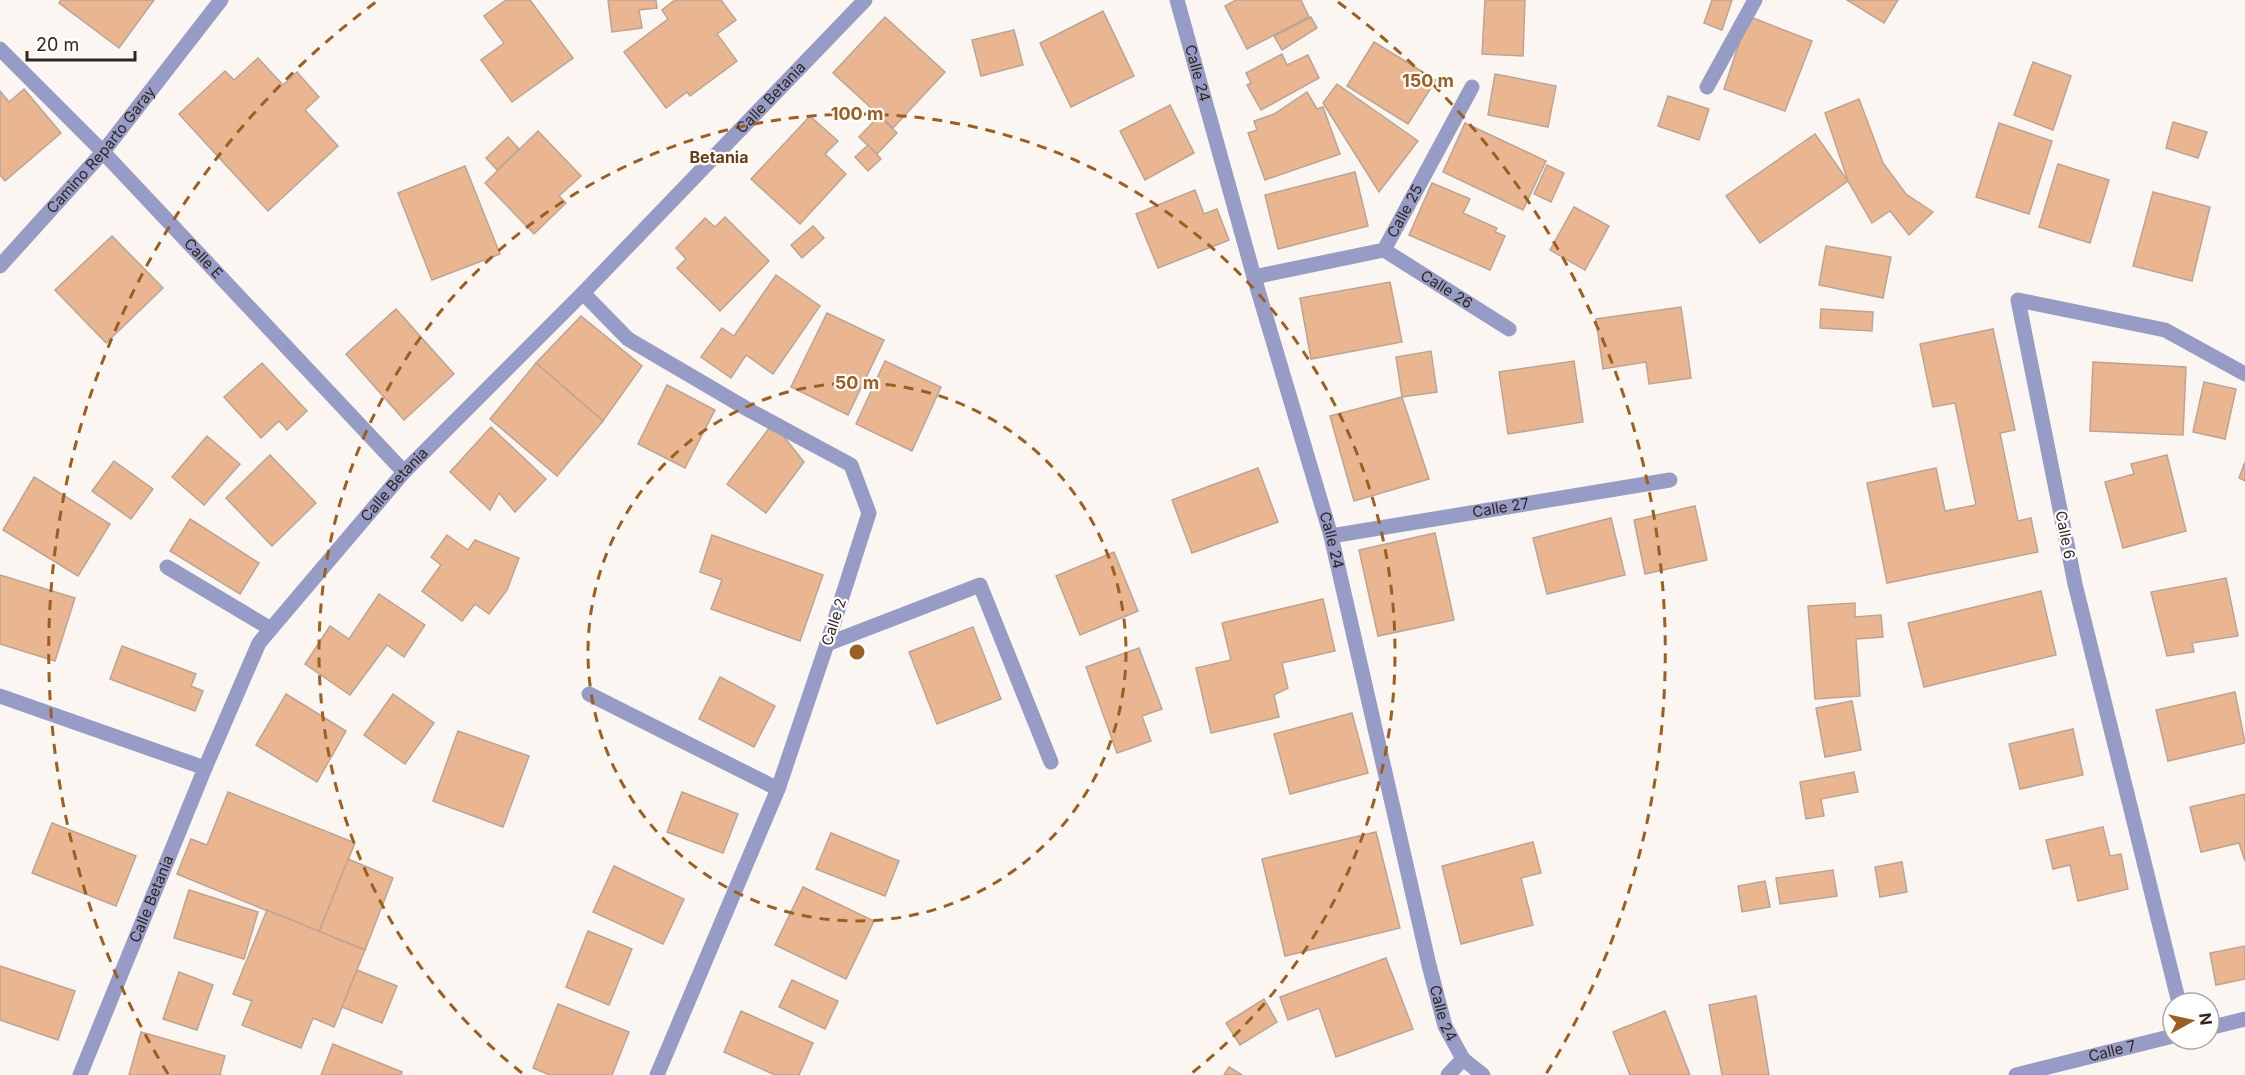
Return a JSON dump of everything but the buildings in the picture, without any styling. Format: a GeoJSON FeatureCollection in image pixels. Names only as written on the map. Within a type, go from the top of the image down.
{"type":"FeatureCollection","features":[{"type":"Feature","properties":{"kind":"street","name":"Camino Reparto Garay"},"geometry":{"type":"LineString","coordinates":[[0,266],[103,152],[221,0]]}},
{"type":"Feature","properties":{"kind":"street","name":"Calle Betania"},"geometry":{"type":"LineString","coordinates":[[80,1075],[205,768],[259,643],[404,472],[583,293],[865,0]]}},
{"type":"Feature","properties":{"kind":"street","name":"Calle 24"},"geometry":{"type":"LineString","coordinates":[[1177,0],[1254,277],[1331,536],[1445,1026],[1463,1059],[1483,1075]]}},
{"type":"Feature","properties":{"kind":"street"},"geometry":{"type":"LineString","coordinates":[[1707,87],[1755,0]]}},
{"type":"Feature","properties":{"kind":"street","name":"Calle E"},"geometry":{"type":"LineString","coordinates":[[0,49],[103,152],[404,472]]}},
{"type":"Feature","properties":{"kind":"street","name":"Calle 25"},"geometry":{"type":"LineString","coordinates":[[1254,277],[1384,250],[1472,87]]}},
{"type":"Feature","properties":{"kind":"street","name":"Calle 26"},"geometry":{"type":"LineString","coordinates":[[1384,250],[1509,329]]}},
{"type":"Feature","properties":{"kind":"street","name":"Calle 2"},"geometry":{"type":"LineString","coordinates":[[583,293],[628,339],[749,410],[851,465],[869,513],[778,789],[657,1075]]}},
{"type":"Feature","properties":{"kind":"street","name":"Calle 6"},"geometry":{"type":"LineString","coordinates":[[2176,991],[2075,584],[2018,300],[2165,330],[2245,374]]}},
{"type":"Feature","properties":{"kind":"street","name":"Calle 27"},"geometry":{"type":"LineString","coordinates":[[1331,536],[1670,480]]}},
{"type":"Feature","properties":{"kind":"street"},"geometry":{"type":"LineString","coordinates":[[167,567],[271,629]]}},
{"type":"Feature","properties":{"kind":"street"},"geometry":{"type":"LineString","coordinates":[[827,644],[980,585],[1051,762]]}},
{"type":"Feature","properties":{"kind":"street"},"geometry":{"type":"LineString","coordinates":[[589,694],[778,789]]}},
{"type":"Feature","properties":{"kind":"street"},"geometry":{"type":"LineString","coordinates":[[0,696],[205,768]]}},
{"type":"Feature","properties":{"kind":"street"},"geometry":{"type":"LineString","coordinates":[[2221,1025],[2245,1019]]}},
{"type":"Feature","properties":{"kind":"street","name":"Calle 7"},"geometry":{"type":"LineString","coordinates":[[2016,1075],[2161,1039]]}},
{"type":"Feature","properties":{"kind":"street"},"geometry":{"type":"LineString","coordinates":[[1448,1075],[1463,1059]]}},
{"type":"Feature","properties":{"kind":"district","name":"Betania"},"geometry":{"type":"Point","coordinates":[719,157]}}]}
